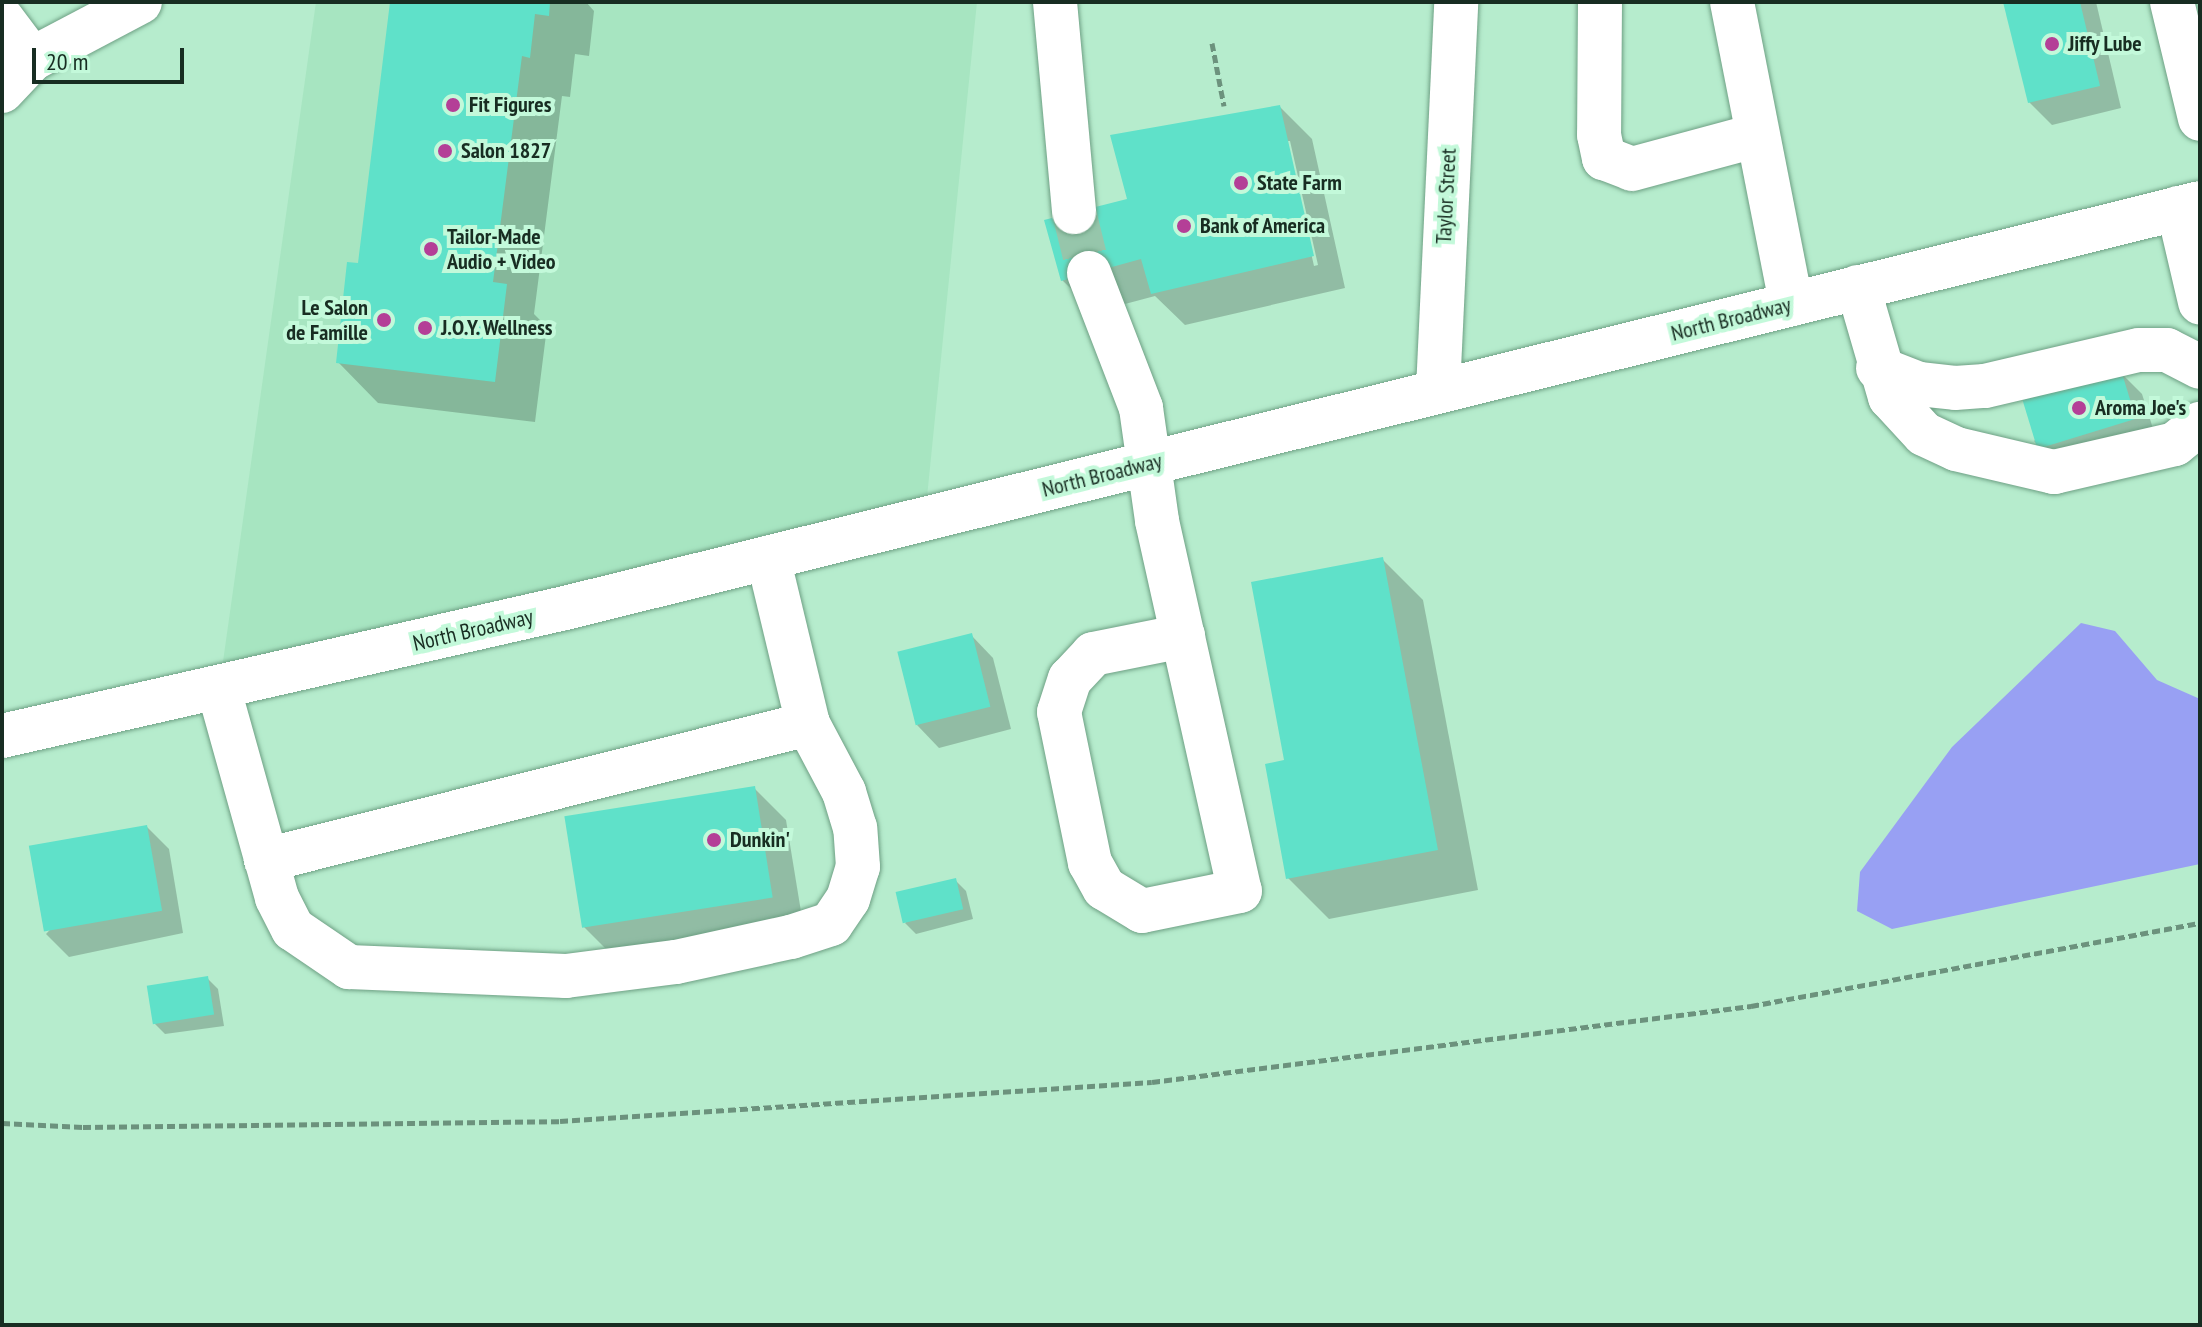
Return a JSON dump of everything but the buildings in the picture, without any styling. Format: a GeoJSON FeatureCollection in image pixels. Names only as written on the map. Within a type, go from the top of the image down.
{"type":"FeatureCollection","features":[{"type":"Feature","properties":{"kind":"main road"},"geometry":{"type":"LineString","coordinates":[[2,91],[32,59],[140,2]]}},
{"type":"Feature","properties":{"kind":"main road"},"geometry":{"type":"LineString","coordinates":[[1055,2],[1074,212]]}},
{"type":"Feature","properties":{"kind":"main road","name":"Taylor Street"},"geometry":{"type":"LineString","coordinates":[[1438,390],[1456,2]]}},
{"type":"Feature","properties":{"kind":"main road"},"geometry":{"type":"LineString","coordinates":[[1600,2],[1599,135],[1604,158],[1632,169],[1754,136]]}},
{"type":"Feature","properties":{"kind":"main road"},"geometry":{"type":"LineString","coordinates":[[1732,2],[1754,136],[1791,304]]}},
{"type":"Feature","properties":{"kind":"main road"},"geometry":{"type":"LineString","coordinates":[[2172,2],[2200,119]]}},
{"type":"Feature","properties":{"kind":"main road"},"geometry":{"type":"LineString","coordinates":[[2,19],[32,59]]}},
{"type":"Feature","properties":{"kind":"main road"},"geometry":{"type":"LineString","coordinates":[[2189,206],[2200,302]]}},
{"type":"Feature","properties":{"kind":"main road","name":"North Broadway"},"geometry":{"type":"LineString","coordinates":[[2,736],[219,690],[768,558],[2189,206]]}},
{"type":"Feature","properties":{"kind":"main road"},"geometry":{"type":"LineString","coordinates":[[1089,273],[1141,408],[1183,636],[1240,891],[1142,911],[1104,888],[1090,863],[1059,712],[1070,679],[1093,654],[1183,636]]}},
{"type":"Feature","properties":{"kind":"main road"},"geometry":{"type":"LineString","coordinates":[[1858,287],[1878,368],[1890,397],[1924,434],[2029,470],[2054,472],[2119,460],[2175,444],[2200,424]]}},
{"type":"Feature","properties":{"kind":"main road"},"geometry":{"type":"LineString","coordinates":[[1878,368],[1919,384],[1955,388],[1985,386],[2139,350],[2167,350],[2200,367]]}},
{"type":"Feature","properties":{"kind":"main road"},"geometry":{"type":"LineString","coordinates":[[219,690],[266,860],[293,929],[349,967],[566,976],[676,962],[791,937],[831,924],[848,899],[858,867],[855,828],[844,792],[808,724],[768,558]]}},
{"type":"Feature","properties":{"kind":"main road"},"geometry":{"type":"LineString","coordinates":[[266,860],[808,724]]}},
{"type":"Feature","properties":{"kind":"path"},"geometry":{"type":"LineString","coordinates":[[1212,43],[1224,106]]}},
{"type":"Feature","properties":{"kind":"path"},"geometry":{"type":"LineString","coordinates":[[2,1123],[83,1127],[560,1121],[1152,1082],[1751,1006],[2200,923]]}},
{"type":"Feature","properties":{"kind":"shaded area"},"geometry":{"type":"Polygon","coordinates":[[[316,2],[977,2],[925,517],[219,690],[316,2]]]}},
{"type":"Feature","properties":{"kind":"water"},"geometry":{"type":"Polygon","coordinates":[[[2081,623],[2115,631],[2157,680],[2200,699],[2200,864],[1892,929],[1857,911],[1860,872],[1952,747],[2081,623]]]}},
{"type":"Feature","properties":{"kind":"tunnel"},"geometry":{"type":"LineString","coordinates":[[1074,212],[1089,273]]}},
{"type":"Feature","properties":{"kind":"place","name":"Jiffy Lube"},"geometry":{"type":"Point","coordinates":[2052,44]}},
{"type":"Feature","properties":{"kind":"place","name":"Fit Figures"},"geometry":{"type":"Point","coordinates":[453,105]}},
{"type":"Feature","properties":{"kind":"place","name":"Salon 1827"},"geometry":{"type":"Point","coordinates":[445,151]}},
{"type":"Feature","properties":{"kind":"place","name":"State Farm"},"geometry":{"type":"Point","coordinates":[1241,183]}},
{"type":"Feature","properties":{"kind":"place","name":"Bank of America"},"geometry":{"type":"Point","coordinates":[1184,226]}},
{"type":"Feature","properties":{"kind":"place","name":"Tailor-Made Audio + Video"},"geometry":{"type":"Point","coordinates":[431,249]}},
{"type":"Feature","properties":{"kind":"place","name":"Le Salon de Famille"},"geometry":{"type":"Point","coordinates":[384,320]}},
{"type":"Feature","properties":{"kind":"place","name":"J.O.Y. Wellness"},"geometry":{"type":"Point","coordinates":[425,328]}},
{"type":"Feature","properties":{"kind":"place","name":"Aroma Joe's"},"geometry":{"type":"Point","coordinates":[2079,408]}},
{"type":"Feature","properties":{"kind":"place","name":"Dunkin'"},"geometry":{"type":"Point","coordinates":[714,840]}}]}
